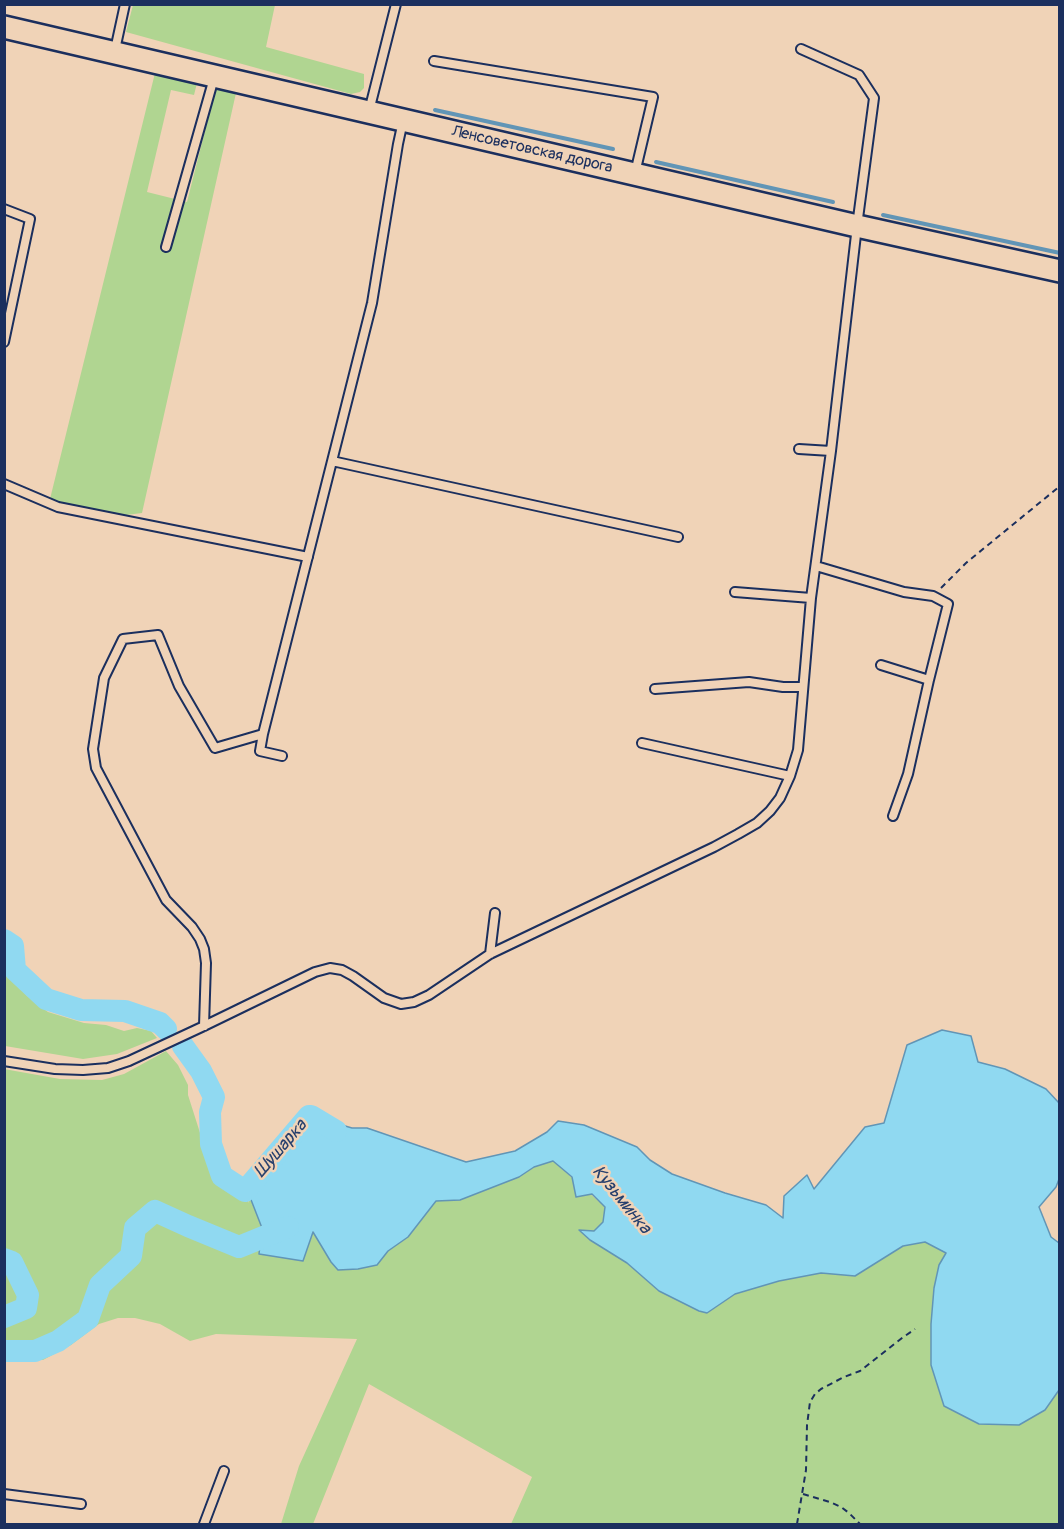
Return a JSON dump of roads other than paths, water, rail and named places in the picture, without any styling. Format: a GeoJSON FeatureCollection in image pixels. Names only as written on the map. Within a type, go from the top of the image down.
{"type":"FeatureCollection","features":[{"type":"Feature","properties":{"kind":"street","name":"Ленсоветовская дорога"},"geometry":{"type":"LineString","coordinates":[[4,27],[1059,271]]}},
{"type":"Feature","properties":{"kind":"lane"},"geometry":{"type":"LineString","coordinates":[[114,52],[125,4]]}},
{"type":"Feature","properties":{"kind":"lane"},"geometry":{"type":"LineString","coordinates":[[368,111],[396,4]]}},
{"type":"Feature","properties":{"kind":"lane"},"geometry":{"type":"LineString","coordinates":[[4,1061],[83,1071],[108,1068],[129,1061],[315,972],[330,968],[342,970],[353,976],[384,998],[401,1004],[414,1002],[429,995],[490,954],[738,834],[770,811],[780,798],[795,765],[798,750],[811,598],[874,98],[859,75],[801,48]]}},
{"type":"Feature","properties":{"kind":"lane"},"geometry":{"type":"LineString","coordinates":[[434,61],[653,97],[635,174]]}},
{"type":"Feature","properties":{"kind":"lane"},"geometry":{"type":"LineString","coordinates":[[166,247],[215,75]]}},
{"type":"Feature","properties":{"kind":"lane"},"geometry":{"type":"LineString","coordinates":[[282,756],[260,751],[262,734],[372,303],[404,120]]}},
{"type":"Feature","properties":{"kind":"lane"},"geometry":{"type":"LineString","coordinates":[[4,209],[30,219],[4,342]]}},
{"type":"Feature","properties":{"kind":"lane"},"geometry":{"type":"LineString","coordinates":[[799,449],[831,451]]}},
{"type":"Feature","properties":{"kind":"lane"},"geometry":{"type":"LineString","coordinates":[[332,461],[678,537]]}},
{"type":"Feature","properties":{"kind":"lane"},"geometry":{"type":"LineString","coordinates":[[4,484],[58,507],[308,557]]}},
{"type":"Feature","properties":{"kind":"lane"},"geometry":{"type":"LineString","coordinates":[[816,566],[904,592],[933,596],[948,604],[908,774],[893,816]]}},
{"type":"Feature","properties":{"kind":"lane"},"geometry":{"type":"LineString","coordinates":[[735,592],[811,598]]}},
{"type":"Feature","properties":{"kind":"lane"},"geometry":{"type":"LineString","coordinates":[[204,1026],[206,963],[200,939],[192,927],[166,900],[96,768],[93,749],[104,678],[123,639],[158,635],[179,686],[215,748],[262,734]]}},
{"type":"Feature","properties":{"kind":"lane"},"geometry":{"type":"LineString","coordinates":[[881,665],[929,680]]}},
{"type":"Feature","properties":{"kind":"lane"},"geometry":{"type":"LineString","coordinates":[[655,688],[749,682],[783,687],[803,687]]}},
{"type":"Feature","properties":{"kind":"lane"},"geometry":{"type":"LineString","coordinates":[[642,743],[790,776]]}},
{"type":"Feature","properties":{"kind":"lane"},"geometry":{"type":"LineString","coordinates":[[490,954],[495,913]]}},
{"type":"Feature","properties":{"kind":"lane"},"geometry":{"type":"LineString","coordinates":[[204,1524],[224,1471]]}},
{"type":"Feature","properties":{"kind":"lane"},"geometry":{"type":"LineString","coordinates":[[4,1494],[81,1504]]}},
{"type":"Feature","properties":{"kind":"water"},"geometry":{"type":"Polygon","coordinates":[[[942,1030],[971,1036],[978,1062],[1005,1069],[1046,1089],[1059,1103],[1059,1179],[1056,1187],[1039,1207],[1051,1237],[1059,1243],[1059,1390],[1045,1410],[1019,1425],[979,1424],[944,1406],[931,1365],[931,1324],[934,1288],[939,1265],[946,1253],[925,1242],[903,1246],[855,1276],[821,1273],[779,1281],[735,1294],[707,1313],[659,1291],[627,1263],[590,1240],[579,1230],[594,1231],[603,1222],[605,1207],[592,1194],[576,1197],[572,1177],[553,1161],[534,1167],[519,1177],[460,1200],[436,1201],[408,1237],[388,1251],[377,1265],[338,1270],[313,1232],[303,1261],[259,1254],[262,1228],[248,1192],[311,1116],[352,1128],[367,1128],[466,1162],[515,1151],[547,1132],[558,1121],[584,1125],[637,1147],[650,1160],[672,1174],[766,1205],[783,1218],[784,1196],[807,1175],[814,1189],[865,1127],[884,1123],[907,1045],[942,1030]]]}},
{"type":"Feature","properties":{"kind":"waterway"},"geometry":{"type":"LineString","coordinates":[[435,110],[613,149]]}},
{"type":"Feature","properties":{"kind":"waterway"},"geometry":{"type":"LineString","coordinates":[[656,162],[833,202]]}},
{"type":"Feature","properties":{"kind":"waterway"},"geometry":{"type":"LineString","coordinates":[[883,215],[1060,253]]}},
{"type":"Feature","properties":{"kind":"waterway","name":"Шушарка"},"geometry":{"type":"LineString","coordinates":[[4,940],[13,946],[15,970],[46,999],[81,1010],[125,1011],[160,1023],[166,1029]]}},
{"type":"Feature","properties":{"kind":"waterway","name":"Шушарка"},"geometry":{"type":"LineString","coordinates":[[183,1046],[201,1071],[214,1097],[210,1112],[211,1144],[222,1176],[245,1191],[309,1116],[336,1131]]}},
{"type":"Feature","properties":{"kind":"waterway","name":"Кузьминка"},"geometry":{"type":"LineString","coordinates":[[4,1351],[35,1351],[58,1341],[88,1319],[100,1285],[131,1256],[135,1228],[155,1211],[239,1247],[288,1227]]}},
{"type":"Feature","properties":{"kind":"waterway","name":"Кузьминка"},"geometry":{"type":"LineString","coordinates":[[4,1259],[12,1262],[28,1295],[26,1308],[4,1317]]}}]}
